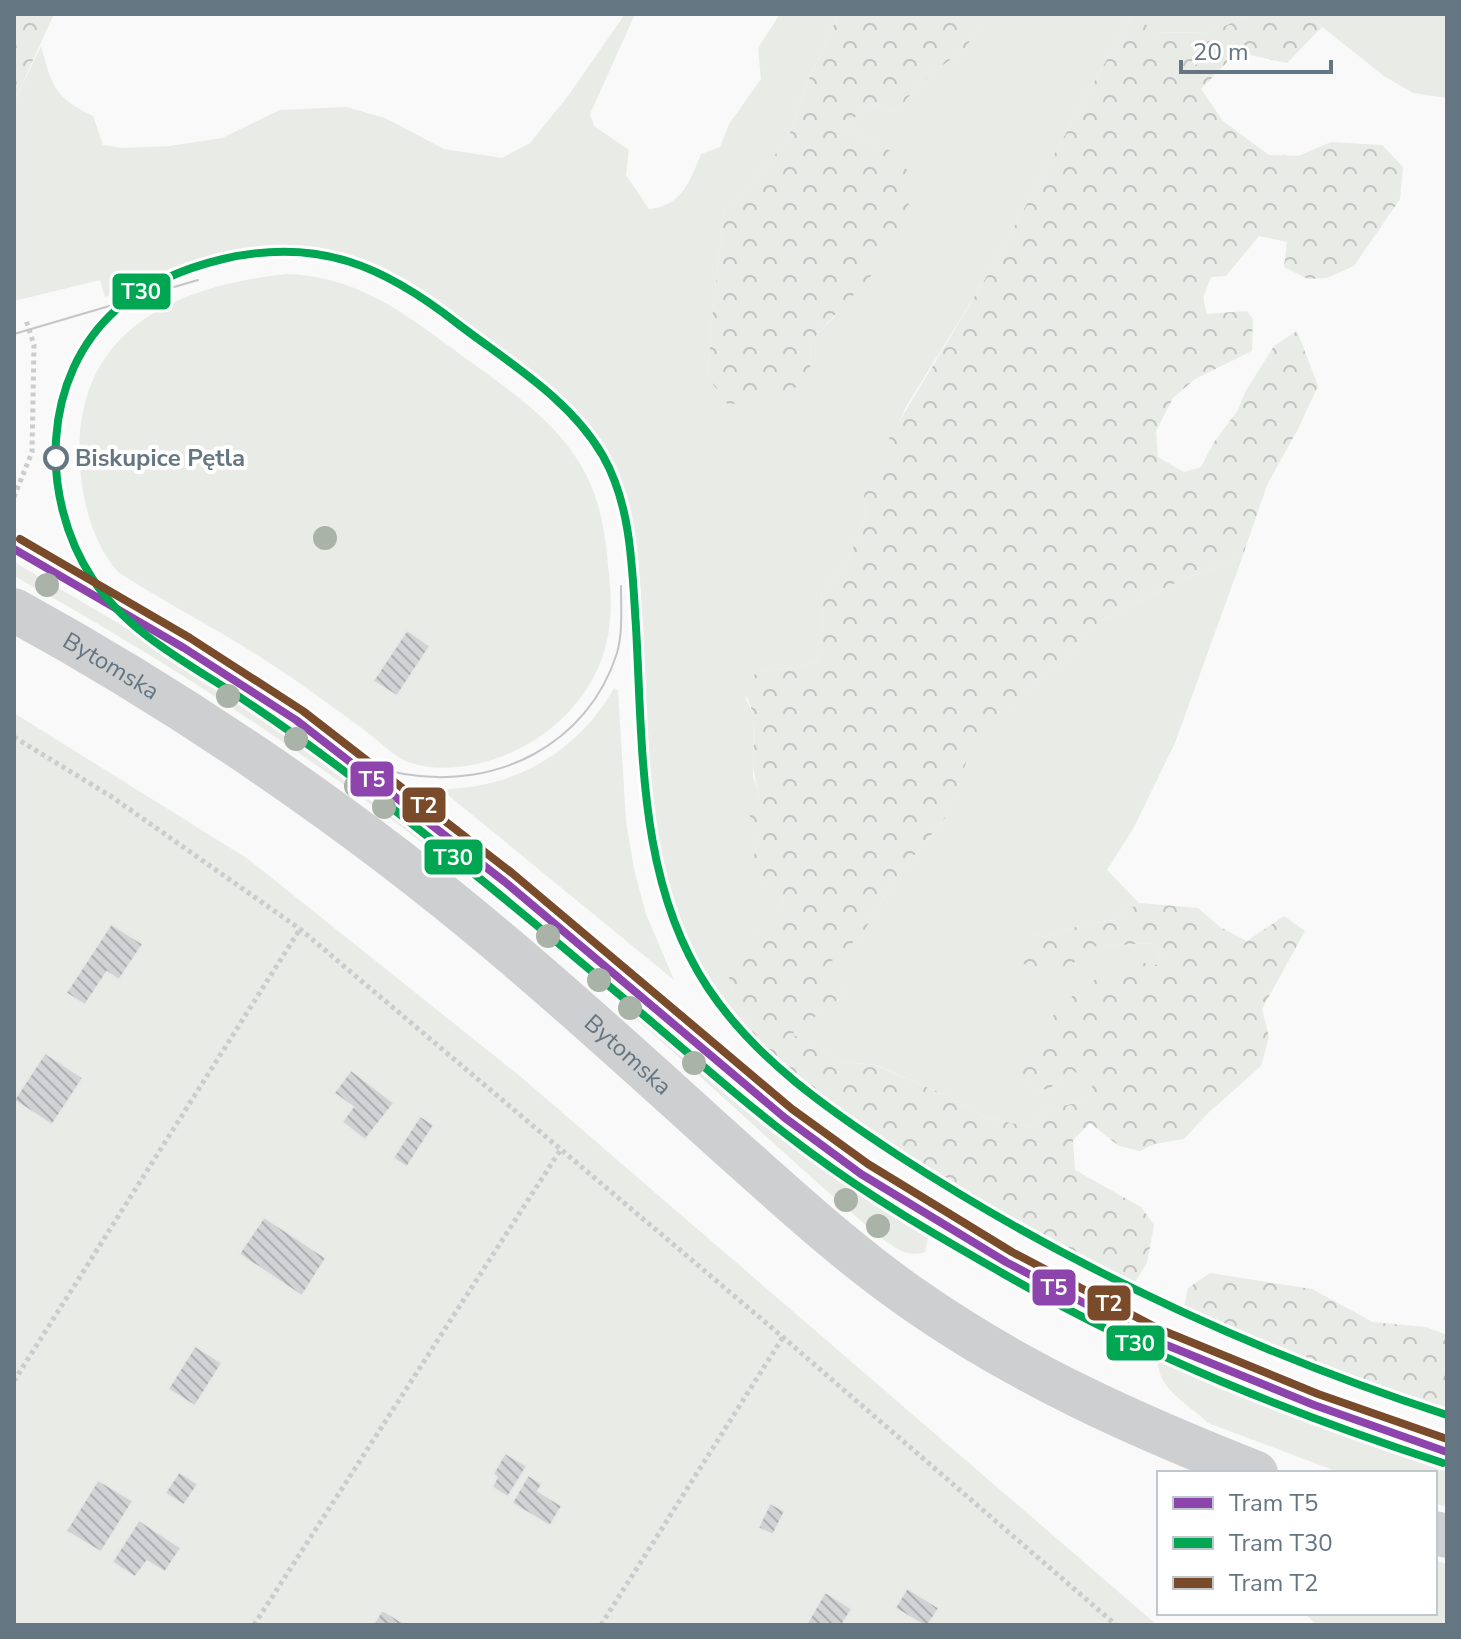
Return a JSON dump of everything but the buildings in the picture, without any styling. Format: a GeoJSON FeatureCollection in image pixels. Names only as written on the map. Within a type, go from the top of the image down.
{"type":"FeatureCollection","features":[{"type":"Feature","properties":{"kind":"street","name":"Bytomska"},"geometry":{"type":"LineString","coordinates":[[14,610],[92,654],[185,713],[386,853],[514,955],[810,1218],[915,1301],[999,1355],[1083,1400],[1169,1439],[1251,1471]]}},
{"type":"Feature","properties":{"kind":"path"},"geometry":{"type":"LineString","coordinates":[[14,497],[32,452],[34,345],[26,320]]}},
{"type":"Feature","properties":{"kind":"path"},"geometry":{"type":"LineString","coordinates":[[14,738],[112,797],[300,929],[783,1337],[1116,1625]]}},
{"type":"Feature","properties":{"kind":"path"},"geometry":{"type":"LineString","coordinates":[[14,1381],[300,929]]}},
{"type":"Feature","properties":{"kind":"path"},"geometry":{"type":"LineString","coordinates":[[254,1625],[561,1149]]}},
{"type":"Feature","properties":{"kind":"path"},"geometry":{"type":"LineString","coordinates":[[601,1625],[783,1337]]}},
{"type":"Feature","properties":{"kind":"green space"},"geometry":{"type":"Polygon","coordinates":[[[14,14],[54,14],[14,102],[14,14]]]}},
{"type":"Feature","properties":{"kind":"green space"},"geometry":{"type":"Polygon","coordinates":[[[625,14],[635,14],[590,114],[594,126],[629,150],[626,175],[649,209],[670,203],[677,197],[701,154],[720,147],[729,124],[761,79],[758,48],[780,14],[839,14],[803,92],[788,139],[744,193],[724,210],[708,377],[810,372],[811,341],[836,315],[889,150],[844,129],[868,103],[897,111],[919,84],[965,48],[988,14],[1132,14],[987,276],[907,405],[864,495],[866,513],[847,564],[821,594],[824,622],[817,661],[797,668],[759,671],[746,698],[754,717],[753,777],[760,794],[750,813],[758,843],[751,868],[764,887],[783,897],[776,918],[755,934],[732,989],[739,1008],[738,1028],[688,953],[666,903],[648,806],[626,527],[609,469],[599,451],[570,415],[517,368],[412,291],[360,264],[322,253],[269,252],[241,256],[184,270],[105,297],[100,280],[14,301],[14,102],[41,46],[56,89],[70,103],[93,116],[103,145],[123,148],[170,146],[222,138],[280,110],[346,107],[385,118],[444,149],[502,158],[530,143],[568,96],[625,14]]]}},
{"type":"Feature","properties":{"kind":"green space"},"geometry":{"type":"Polygon","coordinates":[[[839,14],[988,15],[965,48],[919,84],[897,111],[868,103],[844,129],[889,150],[910,173],[908,217],[880,266],[811,341],[810,372],[793,390],[728,405],[708,377],[724,210],[744,193],[788,139],[803,92],[839,14]]]}},
{"type":"Feature","properties":{"kind":"green space"},"geometry":{"type":"Polygon","coordinates":[[[1132,14],[1140,16],[1152,33],[1211,32],[1252,14],[1306,14],[1322,27],[1287,63],[1237,52],[1201,89],[1223,121],[1269,155],[1298,156],[1331,142],[1382,145],[1403,167],[1400,199],[1354,266],[1327,278],[1308,279],[1284,267],[1287,242],[1259,236],[1226,276],[1211,277],[1203,298],[1207,314],[1247,311],[1253,319],[1252,351],[1195,379],[1173,398],[1156,431],[1158,457],[1184,472],[1201,467],[1274,346],[1297,331],[1318,386],[1267,485],[1242,558],[1183,579],[1097,623],[1058,665],[974,742],[945,818],[895,879],[861,936],[832,960],[844,995],[792,1034],[842,1062],[875,1065],[950,1097],[984,1117],[1029,1127],[1048,1109],[1086,1101],[1094,1081],[1071,1070],[1048,1090],[1026,1087],[1021,1070],[1048,1021],[1080,988],[1130,960],[1156,965],[1161,956],[1152,943],[1087,947],[1061,978],[1036,972],[1015,958],[1020,932],[1044,937],[1113,920],[1139,903],[1198,908],[1220,927],[1247,941],[1284,916],[1305,931],[1262,1009],[1269,1037],[1261,1066],[1184,1139],[1154,1144],[1140,1151],[1119,1146],[1090,1123],[1073,1140],[1075,1170],[1141,1207],[1154,1225],[1147,1263],[1130,1290],[974,1205],[874,1142],[826,1107],[738,1028],[738,1008],[729,978],[748,943],[775,915],[783,898],[764,887],[750,868],[758,843],[749,813],[760,794],[753,765],[753,717],[744,684],[759,671],[797,668],[817,661],[824,622],[821,594],[847,564],[866,513],[864,495],[885,445],[987,276],[1132,14]]]}},
{"type":"Feature","properties":{"kind":"green space"},"geometry":{"type":"Polygon","coordinates":[[[1138,14],[1252,14],[1211,32],[1151,33],[1138,14]]]}},
{"type":"Feature","properties":{"kind":"green space"},"geometry":{"type":"Polygon","coordinates":[[[1306,14],[1447,14],[1447,98],[1413,93],[1384,76],[1306,14]]]}},
{"type":"Feature","properties":{"kind":"green space"},"geometry":{"type":"Polygon","coordinates":[[[287,274],[334,281],[356,289],[415,322],[492,377],[549,424],[579,462],[590,483],[600,513],[607,555],[611,606],[607,642],[589,685],[576,704],[542,736],[522,748],[468,766],[433,767],[405,761],[268,662],[118,572],[102,549],[83,493],[80,464],[82,418],[93,380],[112,349],[137,324],[169,305],[205,290],[287,274]]]}},
{"type":"Feature","properties":{"kind":"green space"},"geometry":{"type":"Polygon","coordinates":[[[1242,558],[1175,743],[1133,829],[1107,870],[1139,903],[1113,920],[1044,937],[1020,932],[1087,947],[1152,943],[1161,956],[1156,965],[1026,1087],[1048,1090],[1071,1070],[1094,1080],[1086,1101],[1048,1109],[1029,1127],[984,1117],[950,1097],[876,1065],[842,1062],[791,1034],[844,995],[831,960],[861,936],[895,879],[945,818],[973,742],[1058,665],[1097,623],[1183,579],[1242,558]]]}},
{"type":"Feature","properties":{"kind":"green space"},"geometry":{"type":"Polygon","coordinates":[[[14,562],[212,678],[327,757],[565,946],[822,1159],[908,1212],[922,1225],[928,1238],[925,1252],[905,1252],[876,1234],[584,973],[416,838],[220,699],[14,576],[14,562]]]}},
{"type":"Feature","properties":{"kind":"green space"},"geometry":{"type":"Polygon","coordinates":[[[614,688],[618,690],[626,821],[634,869],[646,914],[674,980],[443,791],[496,782],[542,762],[583,730],[614,688]]]}},
{"type":"Feature","properties":{"kind":"green space"},"geometry":{"type":"Polygon","coordinates":[[[14,713],[248,859],[521,1077],[1157,1625],[14,1625],[14,713]]]}},
{"type":"Feature","properties":{"kind":"green space"},"geometry":{"type":"Polygon","coordinates":[[[1210,1273],[1312,1289],[1373,1322],[1426,1327],[1447,1335],[1447,1411],[1325,1376],[1244,1345],[1182,1316],[1188,1288],[1210,1273]]]}},
{"type":"Feature","properties":{"kind":"green space"},"geometry":{"type":"Polygon","coordinates":[[[1170,1358],[1307,1418],[1447,1469],[1447,1507],[1437,1504],[1437,1471],[1336,1471],[1208,1423],[1168,1388],[1159,1371],[1158,1360],[1170,1358]]]}},
{"type":"Feature","properties":{"kind":"green space"},"geometry":{"type":"Polygon","coordinates":[[[1437,1561],[1447,1564],[1447,1625],[1317,1625],[1306,1615],[1437,1615],[1437,1561]]]}},
{"type":"Feature","properties":{"kind":"tram line","name":"T30"},"geometry":{"type":"LineString","coordinates":[[1443,1463],[1331,1425],[1168,1358],[1063,1307],[884,1203],[761,1114],[519,911],[356,780],[142,632],[123,616],[92,578],[75,546],[63,511],[57,475],[56,438],[62,402],[74,368],[92,336],[129,300],[167,278],[195,267],[258,253],[320,255],[349,262],[404,286],[537,383],[574,417],[589,436],[603,456],[620,496],[629,539],[643,767],[656,860],[668,904],[685,947],[708,988],[748,1038],[795,1081],[846,1120],[899,1156],[1029,1234],[1164,1304],[1233,1335],[1447,1415]]}},
{"type":"Feature","properties":{"kind":"tram line"},"geometry":{"type":"LineString","coordinates":[[14,334],[198,280]]}},
{"type":"Feature","properties":{"kind":"tram line","name":"T2"},"geometry":{"type":"LineString","coordinates":[[20,539],[190,638],[303,711],[512,873],[792,1109],[868,1164],[1012,1252],[1159,1329],[1318,1394],[1447,1439]]}},
{"type":"Feature","properties":{"kind":"tram line","name":"T5"},"geometry":{"type":"LineString","coordinates":[[14,549],[184,648],[296,720],[505,882],[785,1118],[861,1174],[1006,1262],[1154,1340],[1314,1405],[1447,1452]]}},
{"type":"Feature","properties":{"kind":"tram line"},"geometry":{"type":"LineString","coordinates":[[296,720],[361,760],[389,771],[438,777],[472,775],[504,767],[534,754],[561,736],[584,713],[603,685],[619,645],[621,586]]}},
{"type":"Feature","properties":{"kind":"place","name":"Biskupice Pętla"},"geometry":{"type":"Point","coordinates":[56,458]}}]}
